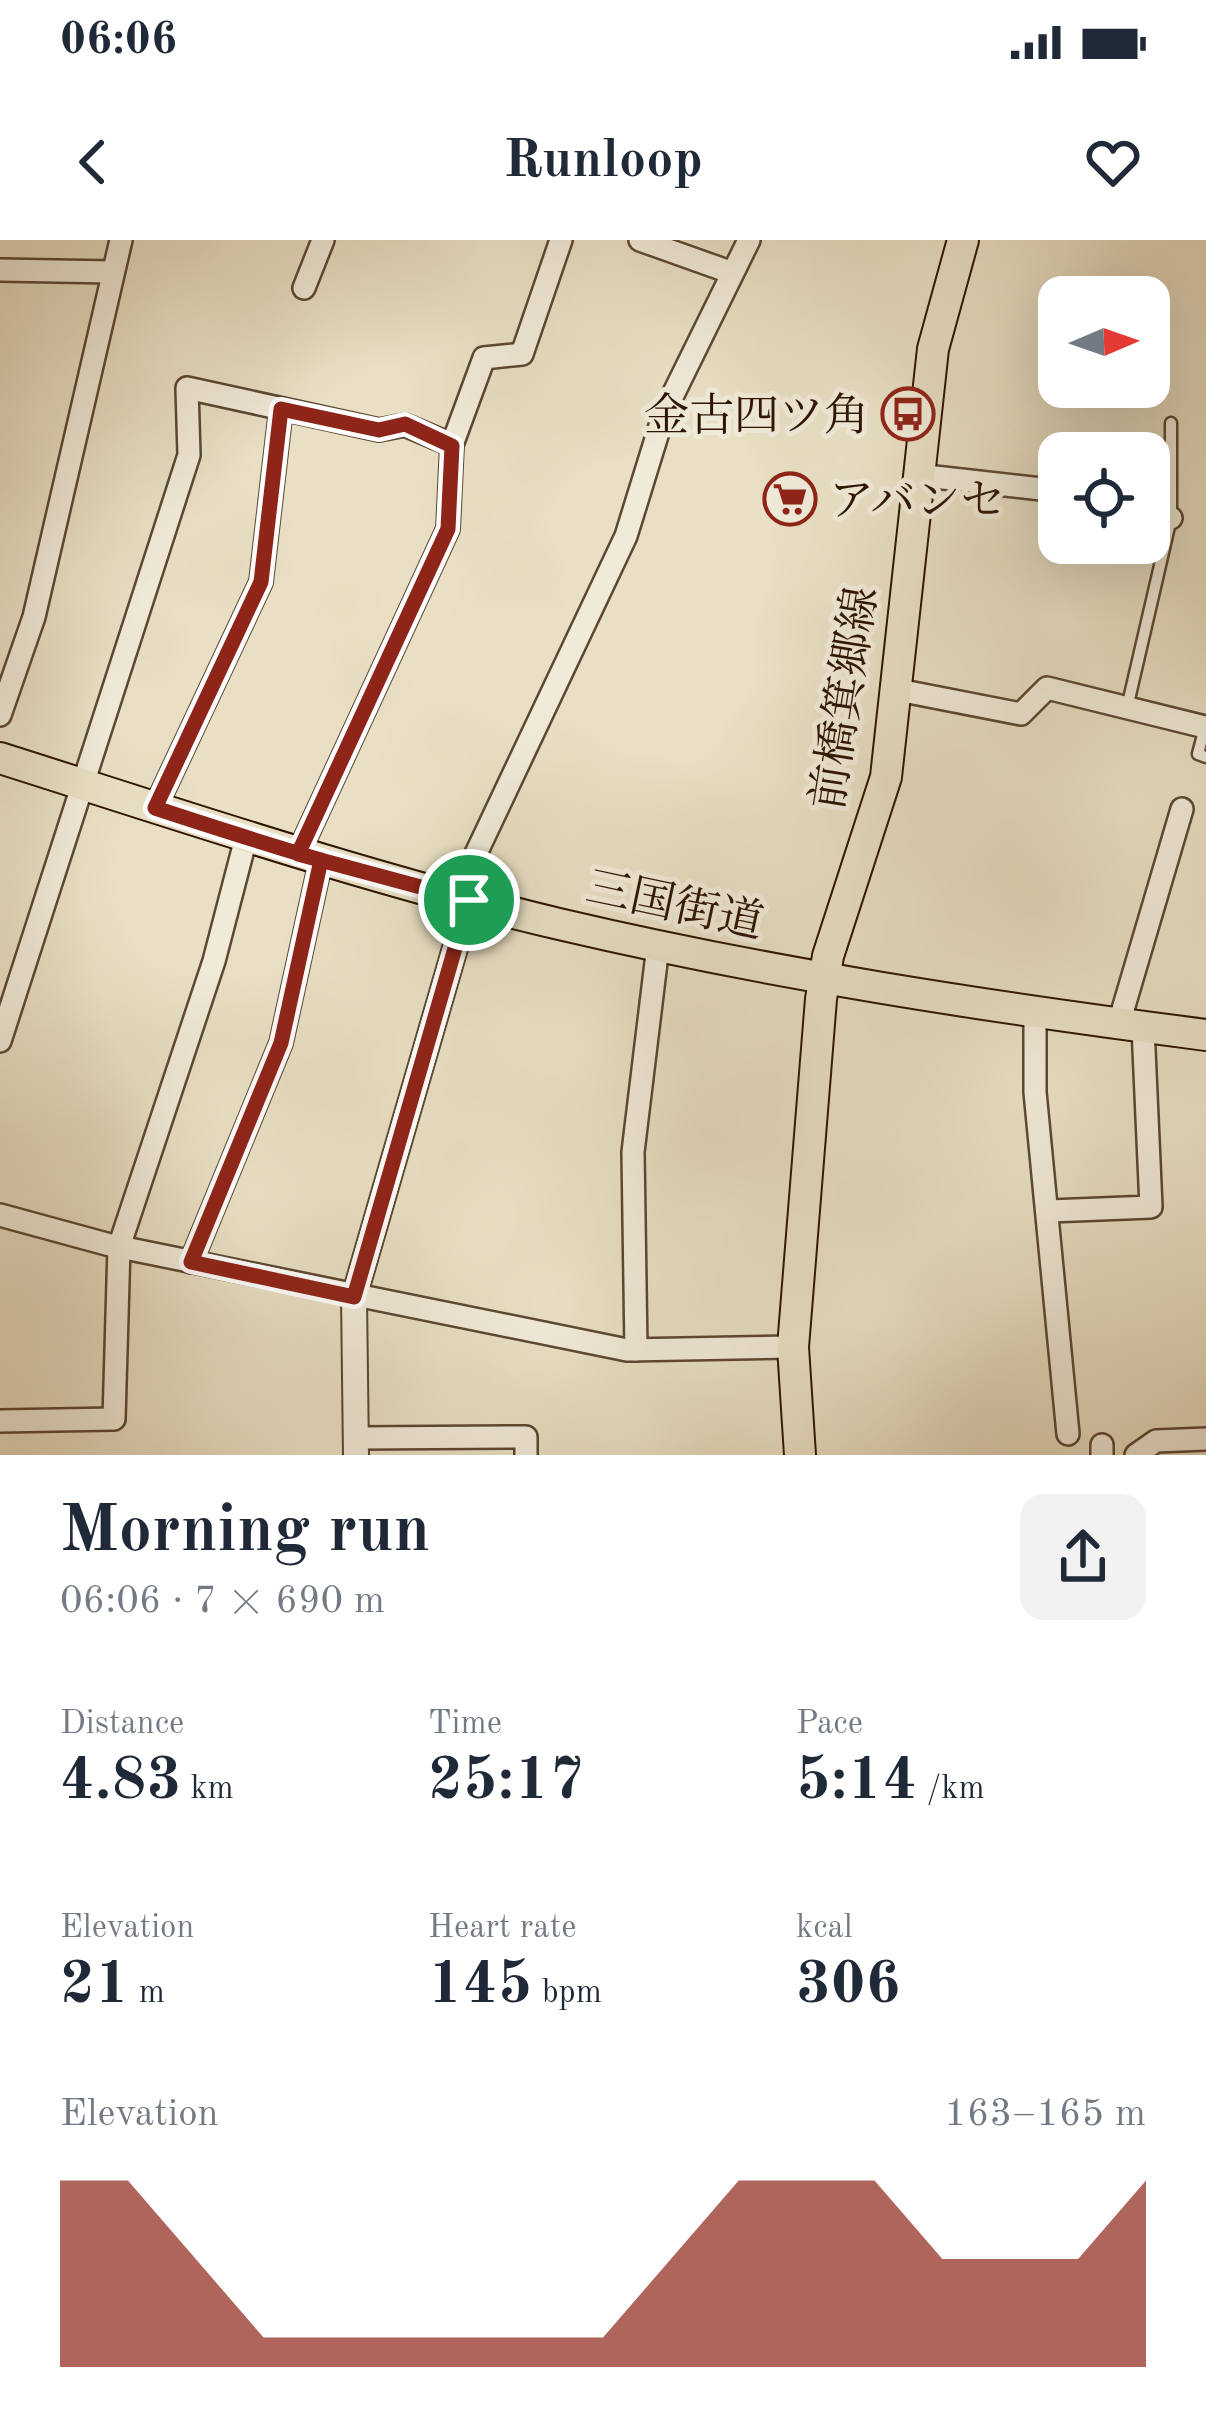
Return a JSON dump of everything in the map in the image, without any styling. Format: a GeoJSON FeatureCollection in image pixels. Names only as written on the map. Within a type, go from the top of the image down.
{"type":"FeatureCollection","features":[{"type":"Feature","properties":{"kind":"main road","name":"前橋箕郷線"},"geometry":{"type":"LineString","coordinates":[[800,1455],[793,1347],[824,979],[886,776],[933,350],[963,240]]}},
{"type":"Feature","properties":{"kind":"main road","name":"三国街道"},"geometry":{"type":"LineString","coordinates":[[0,758],[309,857],[658,946],[824,979],[1206,1035]]}},
{"type":"Feature","properties":{"kind":"street"},"geometry":{"type":"LineString","coordinates":[[0,715],[34,616],[121,240]]}},
{"type":"Feature","properties":{"kind":"street"},"geometry":{"type":"LineString","coordinates":[[304,288],[323,240]]}},
{"type":"Feature","properties":{"kind":"street"},"geometry":{"type":"LineString","coordinates":[[191,1262],[281,1043],[309,857],[448,529],[452,446],[484,358],[523,354],[561,240]]}},
{"type":"Feature","properties":{"kind":"street"},"geometry":{"type":"LineString","coordinates":[[640,240],[730,272]]}},
{"type":"Feature","properties":{"kind":"street"},"geometry":{"type":"LineString","coordinates":[[526,1455],[526,1437],[356,1447],[354,1297],[469,900],[464,879],[626,536],[664,413],[749,240]]}},
{"type":"Feature","properties":{"kind":"street"},"geometry":{"type":"LineString","coordinates":[[0,270],[113,272]]}},
{"type":"Feature","properties":{"kind":"street"},"geometry":{"type":"LineString","coordinates":[[0,1041],[189,455],[187,388],[379,430],[405,424],[452,446]]}},
{"type":"Feature","properties":{"kind":"street"},"geometry":{"type":"LineString","coordinates":[[155,808],[261,582],[281,409]]}},
{"type":"Feature","properties":{"kind":"street"},"geometry":{"type":"LineString","coordinates":[[916,476],[1038,489]]}},
{"type":"Feature","properties":{"kind":"street"},"geometry":{"type":"LineString","coordinates":[[898,690],[1021,714],[1047,688],[1205,727]]}},
{"type":"Feature","properties":{"kind":"street"},"geometry":{"type":"LineString","coordinates":[[1050,1211],[1151,1207],[1131,1025],[1181,809]]}},
{"type":"Feature","properties":{"kind":"street"},"geometry":{"type":"LineString","coordinates":[[0,1421],[114,1419],[119,1247],[214,961],[246,838]]}},
{"type":"Feature","properties":{"kind":"street"},"geometry":{"type":"LineString","coordinates":[[636,1350],[633,1152],[658,946]]}},
{"type":"Feature","properties":{"kind":"street"},"geometry":{"type":"LineString","coordinates":[[1035,1010],[1035,1092],[1068,1434]]}},
{"type":"Feature","properties":{"kind":"street"},"geometry":{"type":"LineString","coordinates":[[0,1214],[119,1247],[636,1350],[793,1347]]}},
{"type":"Feature","properties":{"kind":"street"},"geometry":{"type":"LineString","coordinates":[[1136,1455],[1156,1441],[1206,1439]]}},
{"type":"Feature","properties":{"kind":"lane"},"geometry":{"type":"LineString","coordinates":[[1170,432],[1171,423]]}},
{"type":"Feature","properties":{"kind":"lane"},"geometry":{"type":"LineString","coordinates":[[1127,708],[1152,564]]}},
{"type":"Feature","properties":{"kind":"lane"},"geometry":{"type":"LineString","coordinates":[[1205,727],[1198,754],[1206,758]]}},
{"type":"Feature","properties":{"kind":"place","name":"金古四ツ角"},"geometry":{"type":"Point","coordinates":[908,414]}},
{"type":"Feature","properties":{"kind":"place","name":"アバンセ"},"geometry":{"type":"Point","coordinates":[790,499]}},
{"type":"Feature","properties":{"kind":"route"},"geometry":{"type":"LineString","coordinates":[[469,900],[298,854],[448,529],[452,446],[405,424],[379,430],[281,409],[261,582],[155,808],[246,838],[298,854],[321,860],[281,1043],[191,1262],[354,1297],[469,900]]}}]}
